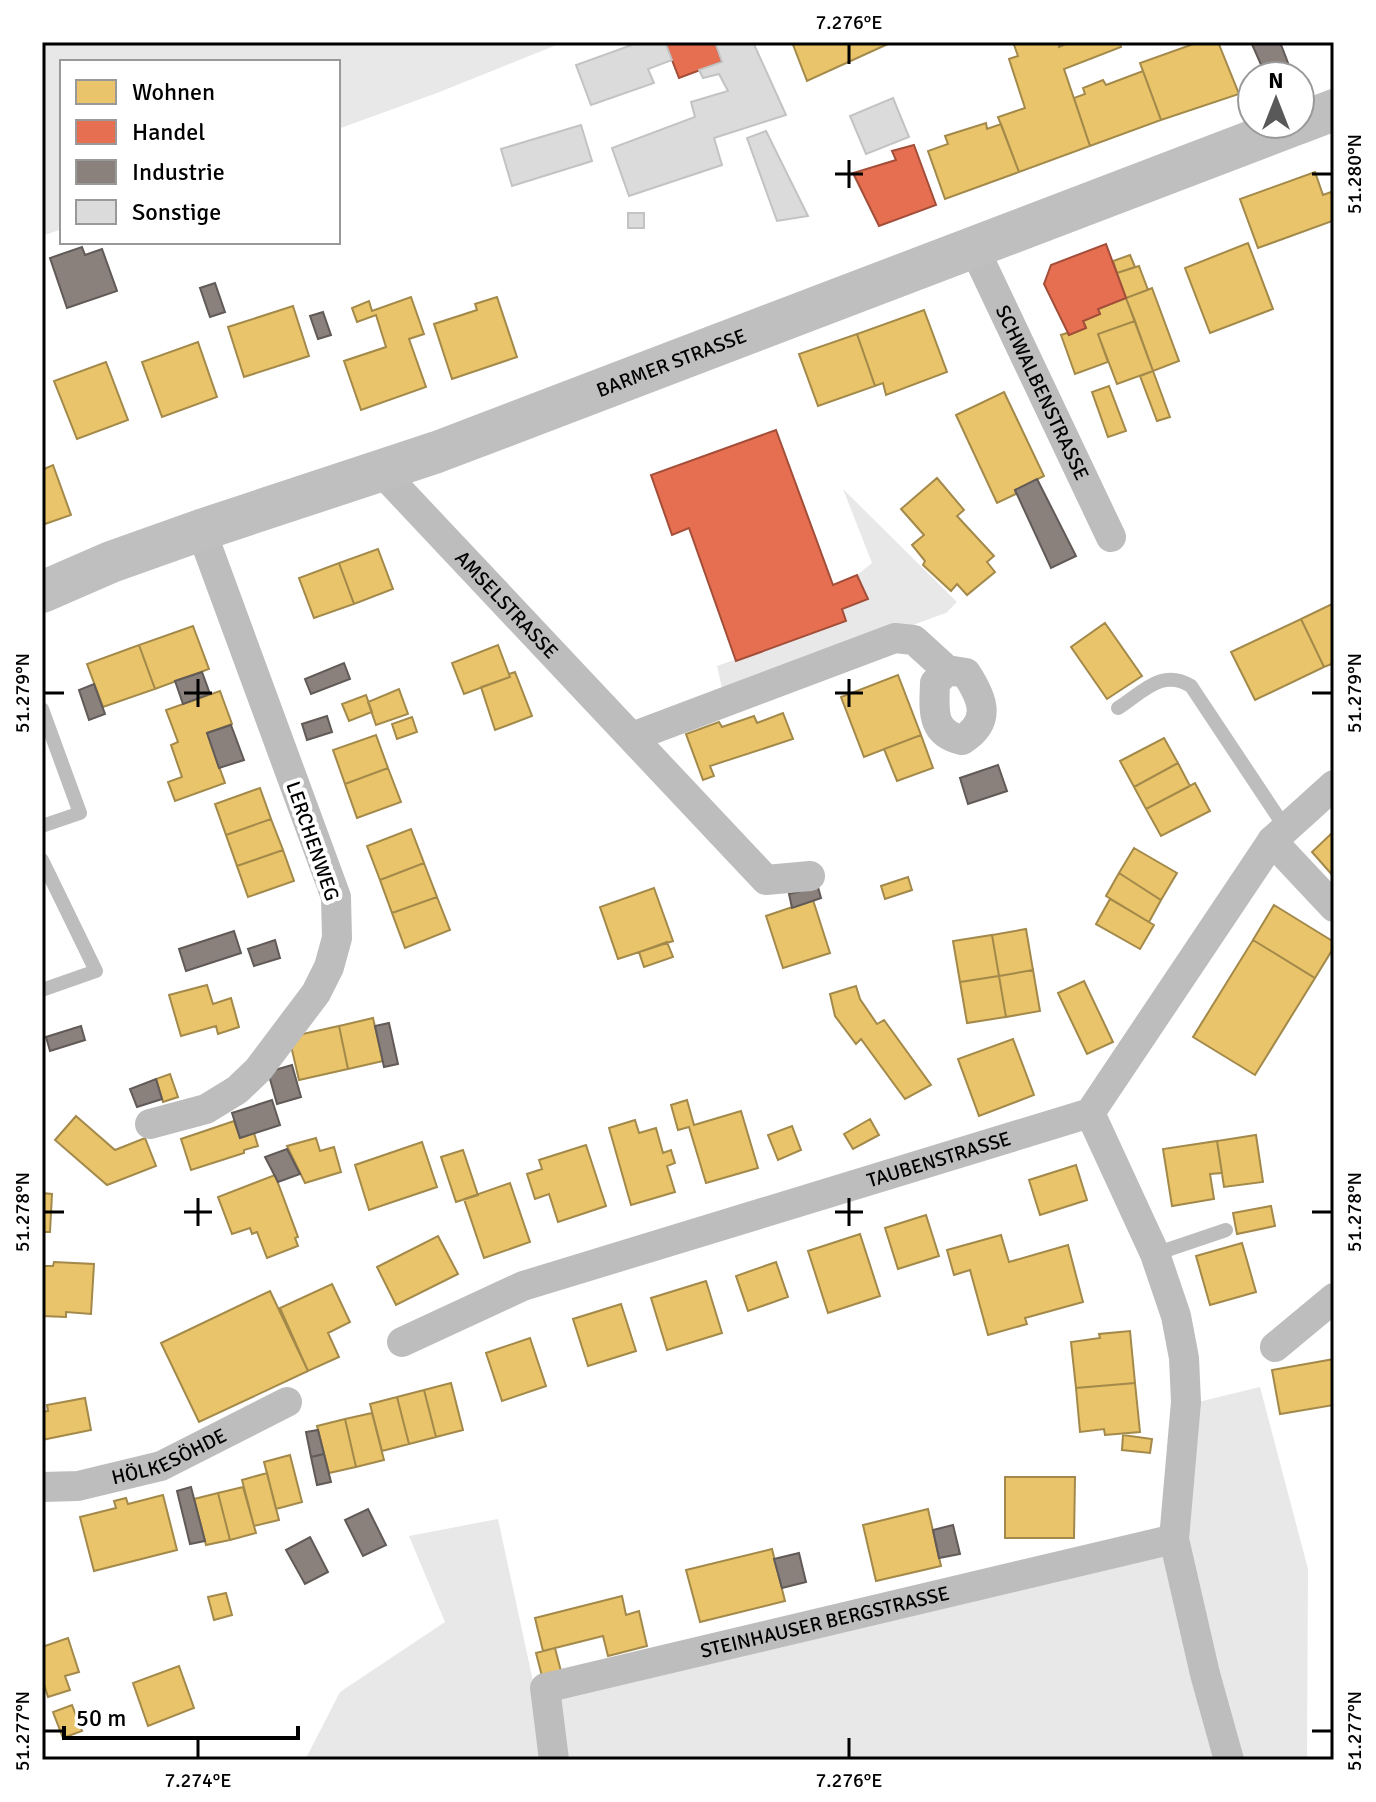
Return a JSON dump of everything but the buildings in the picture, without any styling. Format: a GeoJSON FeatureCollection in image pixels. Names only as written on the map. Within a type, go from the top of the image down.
{"type":"FeatureCollection","features":[{"type":"Feature","properties":{"kind":"main road","name":"BARMER STRASSE"},"geometry":{"type":"LineString","coordinates":[[42,592],[111,562],[201,530],[382,472],[1257,140]]}},
{"type":"Feature","properties":{"kind":"street","name":"SCHWALBENSTRASSE"},"geometry":{"type":"LineString","coordinates":[[974,248],[1111,537]]}},
{"type":"Feature","properties":{"kind":"street","name":"AMSELSTRASSE"},"geometry":{"type":"LineString","coordinates":[[382,472],[766,880],[810,876]]}},
{"type":"Feature","properties":{"kind":"street","name":"LERCHENWEG"},"geometry":{"type":"LineString","coordinates":[[150,1124],[206,1109],[237,1090],[258,1070],[316,993],[329,967],[337,938],[336,897],[201,530]]}},
{"type":"Feature","properties":{"kind":"street"},"geometry":{"type":"LineString","coordinates":[[632,737],[895,638],[914,640],[947,670]]}},
{"type":"Feature","properties":{"kind":"street"},"geometry":{"type":"LineString","coordinates":[[1229,1760],[1205,1674],[1174,1539],[1186,1402],[1184,1358],[1176,1316],[1155,1254],[1090,1113],[1279,835],[1334,785]]}},
{"type":"Feature","properties":{"kind":"street"},"geometry":{"type":"LineString","coordinates":[[1279,835],[1334,907]]}},
{"type":"Feature","properties":{"kind":"street","name":"TAUBENSTRASSE"},"geometry":{"type":"LineString","coordinates":[[402,1342],[523,1286],[1090,1113]]}},
{"type":"Feature","properties":{"kind":"street"},"geometry":{"type":"LineString","coordinates":[[1275,1347],[1334,1298]]}},
{"type":"Feature","properties":{"kind":"street","name":"HÖLKESÖHDE"},"geometry":{"type":"LineString","coordinates":[[42,1487],[78,1486],[161,1466],[287,1402]]}},
{"type":"Feature","properties":{"kind":"street","name":"STEINHAUSER BERGSTRASSE"},"geometry":{"type":"LineString","coordinates":[[554,1760],[545,1688],[1174,1539]]}},
{"type":"Feature","properties":{"kind":"lane"},"geometry":{"type":"LineString","coordinates":[[1118,708],[1161,680],[1178,678],[1191,686],[1279,835]]}},
{"type":"Feature","properties":{"kind":"lane"},"geometry":{"type":"LineString","coordinates":[[42,709],[80,813],[42,826]]}},
{"type":"Feature","properties":{"kind":"lane"},"geometry":{"type":"LineString","coordinates":[[42,860],[96,971],[42,990]]}},
{"type":"Feature","properties":{"kind":"lane"},"geometry":{"type":"LineString","coordinates":[[1155,1254],[1226,1230]]}},
{"type":"Feature","properties":{"kind":"shaded area"},"geometry":{"type":"Polygon","coordinates":[[[42,42],[564,42],[340,128],[340,60],[60,60],[60,230],[42,236],[42,42]]]}},
{"type":"Feature","properties":{"kind":"shaded area"},"geometry":{"type":"Polygon","coordinates":[[[843,489],[957,602],[946,613],[723,693],[717,666],[846,621],[842,609],[868,599],[857,575],[872,563],[843,489]]]}},
{"type":"Feature","properties":{"kind":"shaded area"},"geometry":{"type":"Polygon","coordinates":[[[1260,1387],[1308,1569],[1307,1760],[554,1760],[541,1695],[1177,1542],[1190,1404],[1260,1387]]]}},
{"type":"Feature","properties":{"kind":"shaded area"},"geometry":{"type":"Polygon","coordinates":[[[498,1519],[550,1760],[305,1760],[340,1692],[445,1622],[409,1536],[498,1519]]]}}]}
